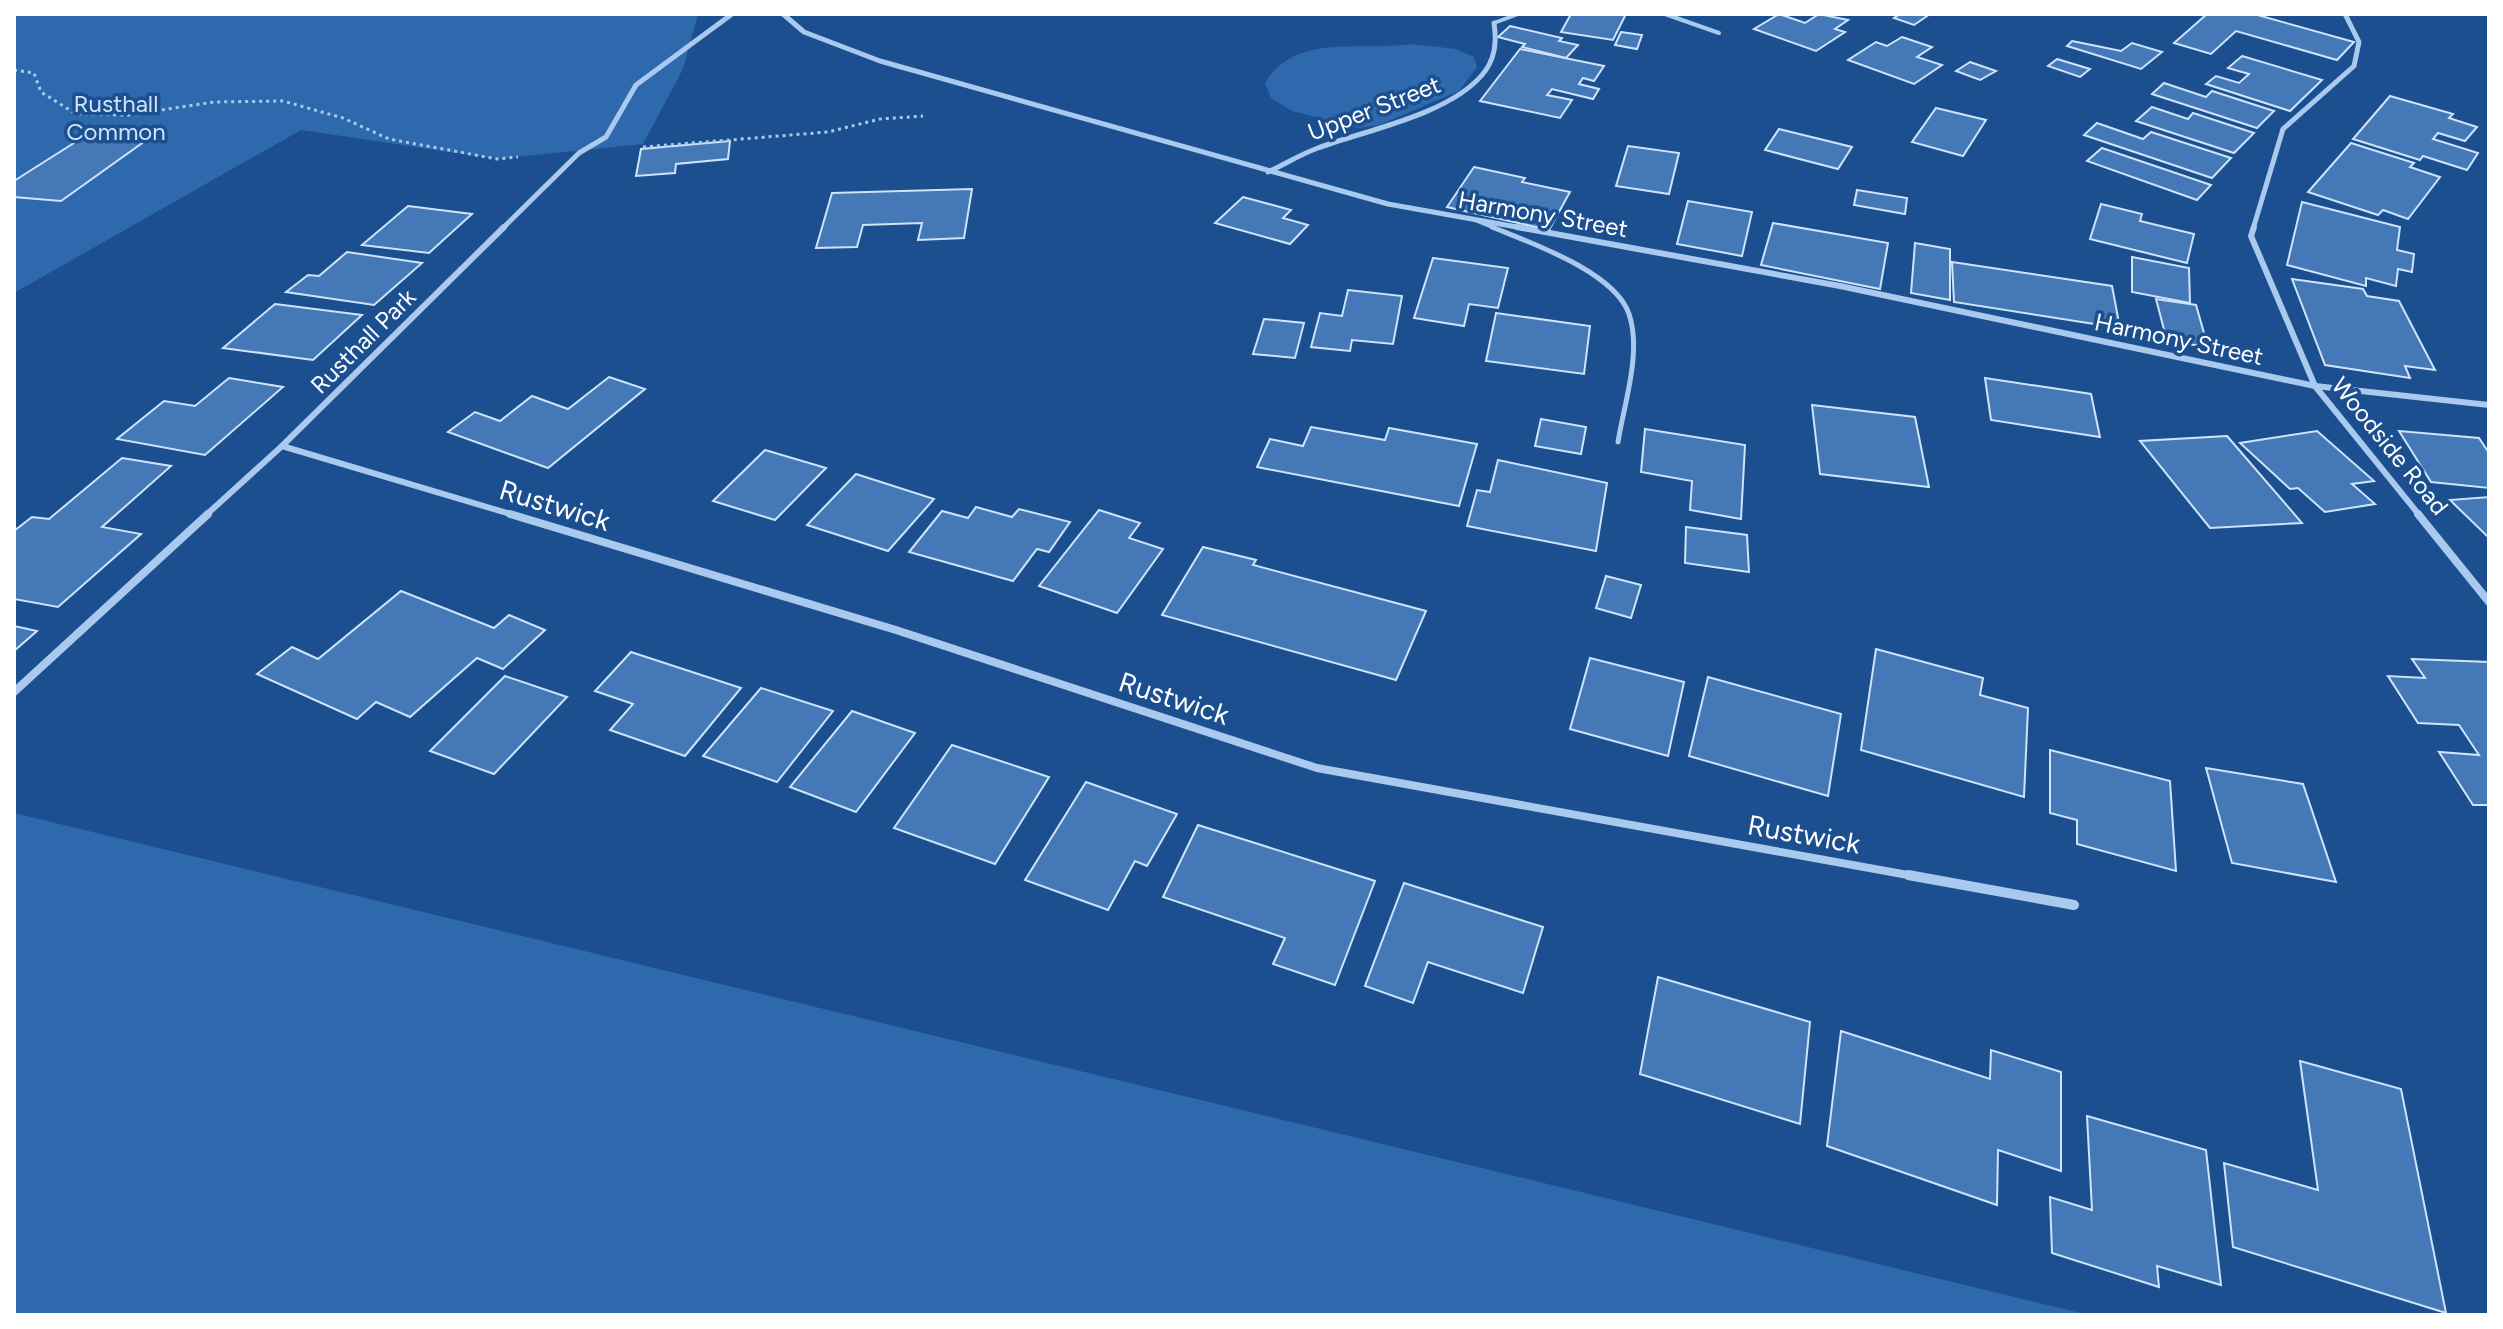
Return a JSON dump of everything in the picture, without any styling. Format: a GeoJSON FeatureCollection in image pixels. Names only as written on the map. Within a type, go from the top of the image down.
{"type":"FeatureCollection","features":[{"type":"Feature","properties":{"kind":"street","name":"Rusthall Park"},"geometry":{"type":"LineString","coordinates":[[14,692],[282,446],[579,153],[606,137],[636,85],[732,14]]}},
{"type":"Feature","properties":{"kind":"street","name":"Harmony Street"},"geometry":{"type":"LineString","coordinates":[[783,14],[804,32],[880,61],[1388,204],[1840,286],[2315,386],[2489,405]]}},
{"type":"Feature","properties":{"kind":"street","name":"Woodside Road"},"geometry":{"type":"LineString","coordinates":[[2345,14],[2359,42],[2354,66],[2283,129],[2251,236],[2315,386],[2489,602]]}},
{"type":"Feature","properties":{"kind":"street","name":"Upper Street"},"geometry":{"type":"LineString","coordinates":[[1268,172],[1316,148],[1406,118],[1464,92],[1492,63],[1497,40],[1494,23]]}},
{"type":"Feature","properties":{"kind":"street","name":"Rustwick"},"geometry":{"type":"LineString","coordinates":[[282,446],[896,630],[1317,768],[2074,905]]}},
{"type":"Feature","properties":{"kind":"lane"},"geometry":{"type":"LineString","coordinates":[[1494,23],[1518,14]]}},
{"type":"Feature","properties":{"kind":"lane"},"geometry":{"type":"LineString","coordinates":[[1665,14],[1719,33]]}},
{"type":"Feature","properties":{"kind":"lane"},"geometry":{"type":"LineString","coordinates":[[1471,219],[1559,258],[1620,295],[1629,313],[1631,341],[1618,442]]}},
{"type":"Feature","properties":{"kind":"path"},"geometry":{"type":"LineString","coordinates":[[14,70],[34,73],[41,92],[76,114],[128,115],[214,102],[283,101],[343,118],[389,139],[440,151],[497,159],[828,132],[880,119],[927,116]]}},
{"type":"Feature","properties":{"kind":"green space","name":"Rusthall Common"},"geometry":{"type":"Polygon","coordinates":[[[14,14],[698,14],[683,69],[643,144],[497,159],[301,130],[14,293],[14,14]]]}},
{"type":"Feature","properties":{"kind":"green space"},"geometry":{"type":"Polygon","coordinates":[[[1410,44],[1456,49],[1474,57],[1477,67],[1459,91],[1379,125],[1359,128],[1292,111],[1271,98],[1265,83],[1278,67],[1311,50],[1410,44]]]}},
{"type":"Feature","properties":{"kind":"green space"},"geometry":{"type":"Polygon","coordinates":[[[14,813],[2089,1315],[14,1315],[14,813]]]}},
{"type":"Feature","properties":{"kind":"building"},"geometry":{"type":"Polygon","coordinates":[[[1571,14],[1626,14],[1613,40],[1561,32],[1571,14]]]}},
{"type":"Feature","properties":{"kind":"building"},"geometry":{"type":"Polygon","coordinates":[[[1779,14],[1805,23],[1819,14],[1848,20],[1835,29],[1845,32],[1816,51],[1754,29],[1779,14]]]}},
{"type":"Feature","properties":{"kind":"building"},"geometry":{"type":"Polygon","coordinates":[[[1900,14],[1930,14],[1914,25],[1894,18],[1900,14]]]}},
{"type":"Feature","properties":{"kind":"building"},"geometry":{"type":"Polygon","coordinates":[[[2207,14],[2254,14],[2354,42],[2337,60],[2236,31],[2211,54],[2174,43],[2207,14]]]}},
{"type":"Feature","properties":{"kind":"building"},"geometry":{"type":"Polygon","coordinates":[[[1510,26],[1562,38],[1559,41],[1578,45],[1566,58],[1522,47],[1525,44],[1498,37],[1510,26]]]}},
{"type":"Feature","properties":{"kind":"building"},"geometry":{"type":"Polygon","coordinates":[[[1621,32],[1642,35],[1637,49],[1615,45],[1621,32]]]}},
{"type":"Feature","properties":{"kind":"building"},"geometry":{"type":"Polygon","coordinates":[[[1902,37],[1932,47],[1917,57],[1942,65],[1914,84],[1848,60],[1876,42],[1887,46],[1902,37]]]}},
{"type":"Feature","properties":{"kind":"building"},"geometry":{"type":"Polygon","coordinates":[[[2072,41],[2121,51],[2132,43],[2162,52],[2141,69],[2067,46],[2072,41]]]}},
{"type":"Feature","properties":{"kind":"building"},"geometry":{"type":"Polygon","coordinates":[[[1520,49],[1604,66],[1594,81],[1583,78],[1579,84],[1599,89],[1593,99],[1552,89],[1547,95],[1572,100],[1560,118],[1480,101],[1520,49]]]}},
{"type":"Feature","properties":{"kind":"building"},"geometry":{"type":"Polygon","coordinates":[[[2242,56],[2322,80],[2290,111],[2206,84],[2216,76],[2239,83],[2249,74],[2228,68],[2242,56]]]}},
{"type":"Feature","properties":{"kind":"building"},"geometry":{"type":"Polygon","coordinates":[[[2057,59],[2090,69],[2080,77],[2048,66],[2057,59]]]}},
{"type":"Feature","properties":{"kind":"building"},"geometry":{"type":"Polygon","coordinates":[[[1970,62],[1996,71],[1980,80],[1956,71],[1970,62]]]}},
{"type":"Feature","properties":{"kind":"building"},"geometry":{"type":"Polygon","coordinates":[[[2164,83],[2206,97],[2212,91],[2274,111],[2257,128],[2152,94],[2164,83]]]}},
{"type":"Feature","properties":{"kind":"building"},"geometry":{"type":"Polygon","coordinates":[[[2390,96],[2453,114],[2449,118],[2477,127],[2465,141],[2438,133],[2433,139],[2478,153],[2467,170],[2423,156],[2420,160],[2353,139],[2390,96]]]}},
{"type":"Feature","properties":{"kind":"building"},"geometry":{"type":"Polygon","coordinates":[[[2152,107],[2188,119],[2193,113],[2254,133],[2234,153],[2136,121],[2152,107]]]}},
{"type":"Feature","properties":{"kind":"building"},"geometry":{"type":"Polygon","coordinates":[[[1936,108],[1986,120],[1963,156],[1912,142],[1936,108]]]}},
{"type":"Feature","properties":{"kind":"building"},"geometry":{"type":"Polygon","coordinates":[[[2097,123],[2143,139],[2151,132],[2231,158],[2212,178],[2084,135],[2097,123]]]}},
{"type":"Feature","properties":{"kind":"building"},"geometry":{"type":"Polygon","coordinates":[[[1779,129],[1852,147],[1838,169],[1765,150],[1779,129]]]}},
{"type":"Feature","properties":{"kind":"building"},"geometry":{"type":"Polygon","coordinates":[[[85,136],[145,141],[61,201],[14,197],[14,181],[85,136]]]}},
{"type":"Feature","properties":{"kind":"building"},"geometry":{"type":"Polygon","coordinates":[[[730,141],[728,159],[676,164],[675,173],[636,176],[641,149],[730,141]]]}},
{"type":"Feature","properties":{"kind":"building"},"geometry":{"type":"Polygon","coordinates":[[[2351,143],[2414,163],[2410,167],[2440,177],[2408,219],[2383,210],[2378,215],[2308,192],[2351,143]]]}},
{"type":"Feature","properties":{"kind":"building"},"geometry":{"type":"Polygon","coordinates":[[[1628,146],[1679,153],[1669,194],[1616,186],[1628,146]]]}},
{"type":"Feature","properties":{"kind":"building"},"geometry":{"type":"Polygon","coordinates":[[[2102,148],[2211,185],[2197,200],[2087,161],[2102,148]]]}},
{"type":"Feature","properties":{"kind":"building"},"geometry":{"type":"Polygon","coordinates":[[[1474,167],[1525,178],[1522,182],[1570,192],[1549,230],[1447,207],[1474,167]]]}},
{"type":"Feature","properties":{"kind":"building"},"geometry":{"type":"Polygon","coordinates":[[[972,189],[964,238],[918,240],[922,223],[863,225],[857,247],[816,248],[832,193],[972,189]]]}},
{"type":"Feature","properties":{"kind":"building"},"geometry":{"type":"Polygon","coordinates":[[[1857,190],[1907,198],[1905,214],[1854,205],[1857,190]]]}},
{"type":"Feature","properties":{"kind":"building"},"geometry":{"type":"Polygon","coordinates":[[[1243,197],[1291,210],[1283,218],[1308,225],[1290,244],[1215,223],[1243,197]]]}},
{"type":"Feature","properties":{"kind":"building"},"geometry":{"type":"Polygon","coordinates":[[[1688,201],[1752,212],[1742,256],[1677,244],[1688,201]]]}},
{"type":"Feature","properties":{"kind":"building"},"geometry":{"type":"Polygon","coordinates":[[[2302,202],[2400,227],[2397,250],[2414,254],[2412,272],[2398,269],[2396,286],[2366,278],[2366,286],[2287,265],[2302,202]]]}},
{"type":"Feature","properties":{"kind":"building"},"geometry":{"type":"Polygon","coordinates":[[[2101,204],[2142,214],[2140,221],[2194,234],[2187,263],[2090,239],[2101,204]]]}},
{"type":"Feature","properties":{"kind":"building"},"geometry":{"type":"Polygon","coordinates":[[[408,206],[472,214],[429,253],[362,245],[408,206]]]}},
{"type":"Feature","properties":{"kind":"building"},"geometry":{"type":"Polygon","coordinates":[[[1773,223],[1888,243],[1880,289],[1761,265],[1773,223]]]}},
{"type":"Feature","properties":{"kind":"building"},"geometry":{"type":"Polygon","coordinates":[[[1915,243],[1950,249],[1950,300],[1911,293],[1915,243]]]}},
{"type":"Feature","properties":{"kind":"building"},"geometry":{"type":"Polygon","coordinates":[[[347,252],[422,263],[374,305],[286,292],[308,275],[319,276],[347,252]]]}},
{"type":"Feature","properties":{"kind":"building"},"geometry":{"type":"Polygon","coordinates":[[[2132,257],[2189,268],[2190,303],[2132,292],[2132,257]]]}},
{"type":"Feature","properties":{"kind":"building"},"geometry":{"type":"Polygon","coordinates":[[[1433,258],[1508,268],[1498,308],[1469,304],[1464,326],[1414,318],[1433,258]]]}},
{"type":"Feature","properties":{"kind":"building"},"geometry":{"type":"Polygon","coordinates":[[[1952,262],[2112,286],[2120,328],[1954,302],[1952,262]]]}},
{"type":"Feature","properties":{"kind":"building"},"geometry":{"type":"Polygon","coordinates":[[[2292,279],[2363,289],[2367,296],[2399,301],[2435,370],[2405,366],[2410,378],[2325,365],[2292,279]]]}},
{"type":"Feature","properties":{"kind":"building"},"geometry":{"type":"Polygon","coordinates":[[[1348,290],[1402,296],[1393,344],[1352,340],[1350,351],[1311,347],[1320,313],[1342,316],[1348,290]]]}},
{"type":"Feature","properties":{"kind":"building"},"geometry":{"type":"Polygon","coordinates":[[[2156,299],[2196,305],[2208,347],[2167,341],[2156,299]]]}},
{"type":"Feature","properties":{"kind":"building"},"geometry":{"type":"Polygon","coordinates":[[[275,304],[362,315],[313,360],[223,348],[275,304]]]}},
{"type":"Feature","properties":{"kind":"building"},"geometry":{"type":"Polygon","coordinates":[[[1496,313],[1590,326],[1584,374],[1486,361],[1496,313]]]}},
{"type":"Feature","properties":{"kind":"building"},"geometry":{"type":"Polygon","coordinates":[[[1264,319],[1304,323],[1295,358],[1253,354],[1264,319]]]}},
{"type":"Feature","properties":{"kind":"building"},"geometry":{"type":"Polygon","coordinates":[[[609,377],[645,389],[548,468],[448,432],[475,412],[500,421],[532,396],[568,409],[609,377]]]}},
{"type":"Feature","properties":{"kind":"building"},"geometry":{"type":"Polygon","coordinates":[[[229,378],[283,387],[205,455],[117,439],[164,401],[195,406],[229,378]]]}},
{"type":"Feature","properties":{"kind":"building"},"geometry":{"type":"Polygon","coordinates":[[[1985,378],[2091,394],[2100,437],[1991,420],[1985,378]]]}},
{"type":"Feature","properties":{"kind":"building"},"geometry":{"type":"Polygon","coordinates":[[[1812,405],[1915,417],[1929,487],[1820,474],[1812,405]]]}},
{"type":"Feature","properties":{"kind":"building"},"geometry":{"type":"Polygon","coordinates":[[[1541,419],[1586,427],[1581,454],[1535,446],[1541,419]]]}},
{"type":"Feature","properties":{"kind":"building"},"geometry":{"type":"Polygon","coordinates":[[[1311,427],[1385,440],[1389,428],[1477,444],[1459,506],[1257,467],[1270,439],[1303,446],[1311,427]]]}},
{"type":"Feature","properties":{"kind":"building"},"geometry":{"type":"Polygon","coordinates":[[[1645,429],[1745,445],[1741,519],[1690,510],[1692,481],[1641,472],[1645,429]]]}},
{"type":"Feature","properties":{"kind":"building"},"geometry":{"type":"Polygon","coordinates":[[[2317,431],[2374,481],[2352,484],[2375,504],[2325,512],[2298,488],[2290,489],[2240,443],[2317,431]]]}},
{"type":"Feature","properties":{"kind":"building"},"geometry":{"type":"Polygon","coordinates":[[[2399,431],[2479,438],[2489,453],[2489,488],[2431,482],[2399,431]]]}},
{"type":"Feature","properties":{"kind":"building"},"geometry":{"type":"Polygon","coordinates":[[[2227,436],[2302,523],[2210,528],[2140,441],[2227,436]]]}},
{"type":"Feature","properties":{"kind":"building"},"geometry":{"type":"Polygon","coordinates":[[[765,450],[826,468],[775,520],[713,501],[765,450]]]}},
{"type":"Feature","properties":{"kind":"building"},"geometry":{"type":"Polygon","coordinates":[[[122,458],[171,466],[102,527],[141,534],[58,607],[14,599],[14,531],[32,517],[49,519],[122,458]]]}},
{"type":"Feature","properties":{"kind":"building"},"geometry":{"type":"Polygon","coordinates":[[[1498,460],[1607,483],[1596,551],[1467,526],[1477,490],[1490,492],[1498,460]]]}},
{"type":"Feature","properties":{"kind":"building"},"geometry":{"type":"Polygon","coordinates":[[[856,474],[934,499],[888,551],[807,525],[856,474]]]}},
{"type":"Feature","properties":{"kind":"building"},"geometry":{"type":"Polygon","coordinates":[[[2489,497],[2489,538],[2450,500],[2489,497]]]}},
{"type":"Feature","properties":{"kind":"building"},"geometry":{"type":"Polygon","coordinates":[[[976,507],[1012,517],[1019,509],[1070,522],[1049,552],[1037,549],[1013,581],[909,552],[942,511],[968,518],[976,507]]]}},
{"type":"Feature","properties":{"kind":"building"},"geometry":{"type":"Polygon","coordinates":[[[1099,510],[1140,523],[1129,538],[1163,549],[1117,613],[1039,586],[1099,510]]]}},
{"type":"Feature","properties":{"kind":"building"},"geometry":{"type":"Polygon","coordinates":[[[1686,527],[1747,535],[1749,572],[1685,563],[1686,527]]]}},
{"type":"Feature","properties":{"kind":"building"},"geometry":{"type":"Polygon","coordinates":[[[1203,547],[1256,560],[1253,565],[1426,611],[1396,680],[1162,615],[1203,547]]]}},
{"type":"Feature","properties":{"kind":"building"},"geometry":{"type":"Polygon","coordinates":[[[1606,576],[1641,585],[1631,618],[1596,608],[1606,576]]]}},
{"type":"Feature","properties":{"kind":"building"},"geometry":{"type":"Polygon","coordinates":[[[401,591],[494,628],[509,615],[545,630],[503,669],[477,658],[410,717],[376,702],[357,719],[257,674],[292,647],[318,659],[401,591]]]}},
{"type":"Feature","properties":{"kind":"building"},"geometry":{"type":"Polygon","coordinates":[[[14,626],[37,631],[14,651],[14,626]]]}},
{"type":"Feature","properties":{"kind":"building"},"geometry":{"type":"Polygon","coordinates":[[[1876,649],[1983,678],[1980,695],[2028,708],[2024,797],[1861,750],[1876,649]]]}},
{"type":"Feature","properties":{"kind":"building"},"geometry":{"type":"Polygon","coordinates":[[[631,652],[741,688],[685,756],[610,730],[633,704],[595,691],[631,652]]]}},
{"type":"Feature","properties":{"kind":"building"},"geometry":{"type":"Polygon","coordinates":[[[1590,658],[1684,682],[1668,756],[1570,729],[1590,658]]]}},
{"type":"Feature","properties":{"kind":"building"},"geometry":{"type":"Polygon","coordinates":[[[2412,659],[2489,662],[2489,805],[2473,805],[2439,752],[2479,755],[2459,725],[2418,723],[2388,676],[2425,678],[2412,659]]]}},
{"type":"Feature","properties":{"kind":"building"},"geometry":{"type":"Polygon","coordinates":[[[505,676],[567,697],[494,774],[430,751],[505,676]]]}},
{"type":"Feature","properties":{"kind":"building"},"geometry":{"type":"Polygon","coordinates":[[[1708,677],[1841,714],[1828,796],[1689,756],[1708,677]]]}},
{"type":"Feature","properties":{"kind":"building"},"geometry":{"type":"Polygon","coordinates":[[[761,688],[833,711],[777,782],[703,756],[761,688]]]}},
{"type":"Feature","properties":{"kind":"building"},"geometry":{"type":"Polygon","coordinates":[[[852,711],[915,733],[856,812],[790,787],[852,711]]]}},
{"type":"Feature","properties":{"kind":"building"},"geometry":{"type":"Polygon","coordinates":[[[952,745],[1049,777],[995,864],[894,828],[952,745]]]}},
{"type":"Feature","properties":{"kind":"building"},"geometry":{"type":"Polygon","coordinates":[[[2050,750],[2170,781],[2176,871],[2077,844],[2077,820],[2050,813],[2050,750]]]}},
{"type":"Feature","properties":{"kind":"building"},"geometry":{"type":"Polygon","coordinates":[[[2206,768],[2303,784],[2336,882],[2232,863],[2206,768]]]}},
{"type":"Feature","properties":{"kind":"building"},"geometry":{"type":"Polygon","coordinates":[[[1086,782],[1177,814],[1147,866],[1135,861],[1108,910],[1025,880],[1086,782]]]}},
{"type":"Feature","properties":{"kind":"building"},"geometry":{"type":"Polygon","coordinates":[[[1198,825],[1375,881],[1335,985],[1273,964],[1285,938],[1163,897],[1198,825]]]}},
{"type":"Feature","properties":{"kind":"building"},"geometry":{"type":"Polygon","coordinates":[[[1404,883],[1543,927],[1523,993],[1428,962],[1413,1003],[1365,986],[1404,883]]]}},
{"type":"Feature","properties":{"kind":"building"},"geometry":{"type":"Polygon","coordinates":[[[1658,977],[1810,1022],[1800,1124],[1640,1074],[1658,977]]]}},
{"type":"Feature","properties":{"kind":"building"},"geometry":{"type":"Polygon","coordinates":[[[1841,1031],[1990,1079],[1991,1050],[2061,1072],[2061,1171],[1998,1150],[1997,1205],[1827,1146],[1841,1031]]]}},
{"type":"Feature","properties":{"kind":"building"},"geometry":{"type":"Polygon","coordinates":[[[2300,1061],[2401,1089],[2446,1313],[2233,1247],[2224,1163],[2318,1190],[2300,1061]]]}},
{"type":"Feature","properties":{"kind":"building"},"geometry":{"type":"Polygon","coordinates":[[[2087,1116],[2206,1150],[2221,1285],[2157,1266],[2159,1287],[2052,1253],[2050,1197],[2092,1210],[2087,1116]]]}}]}
